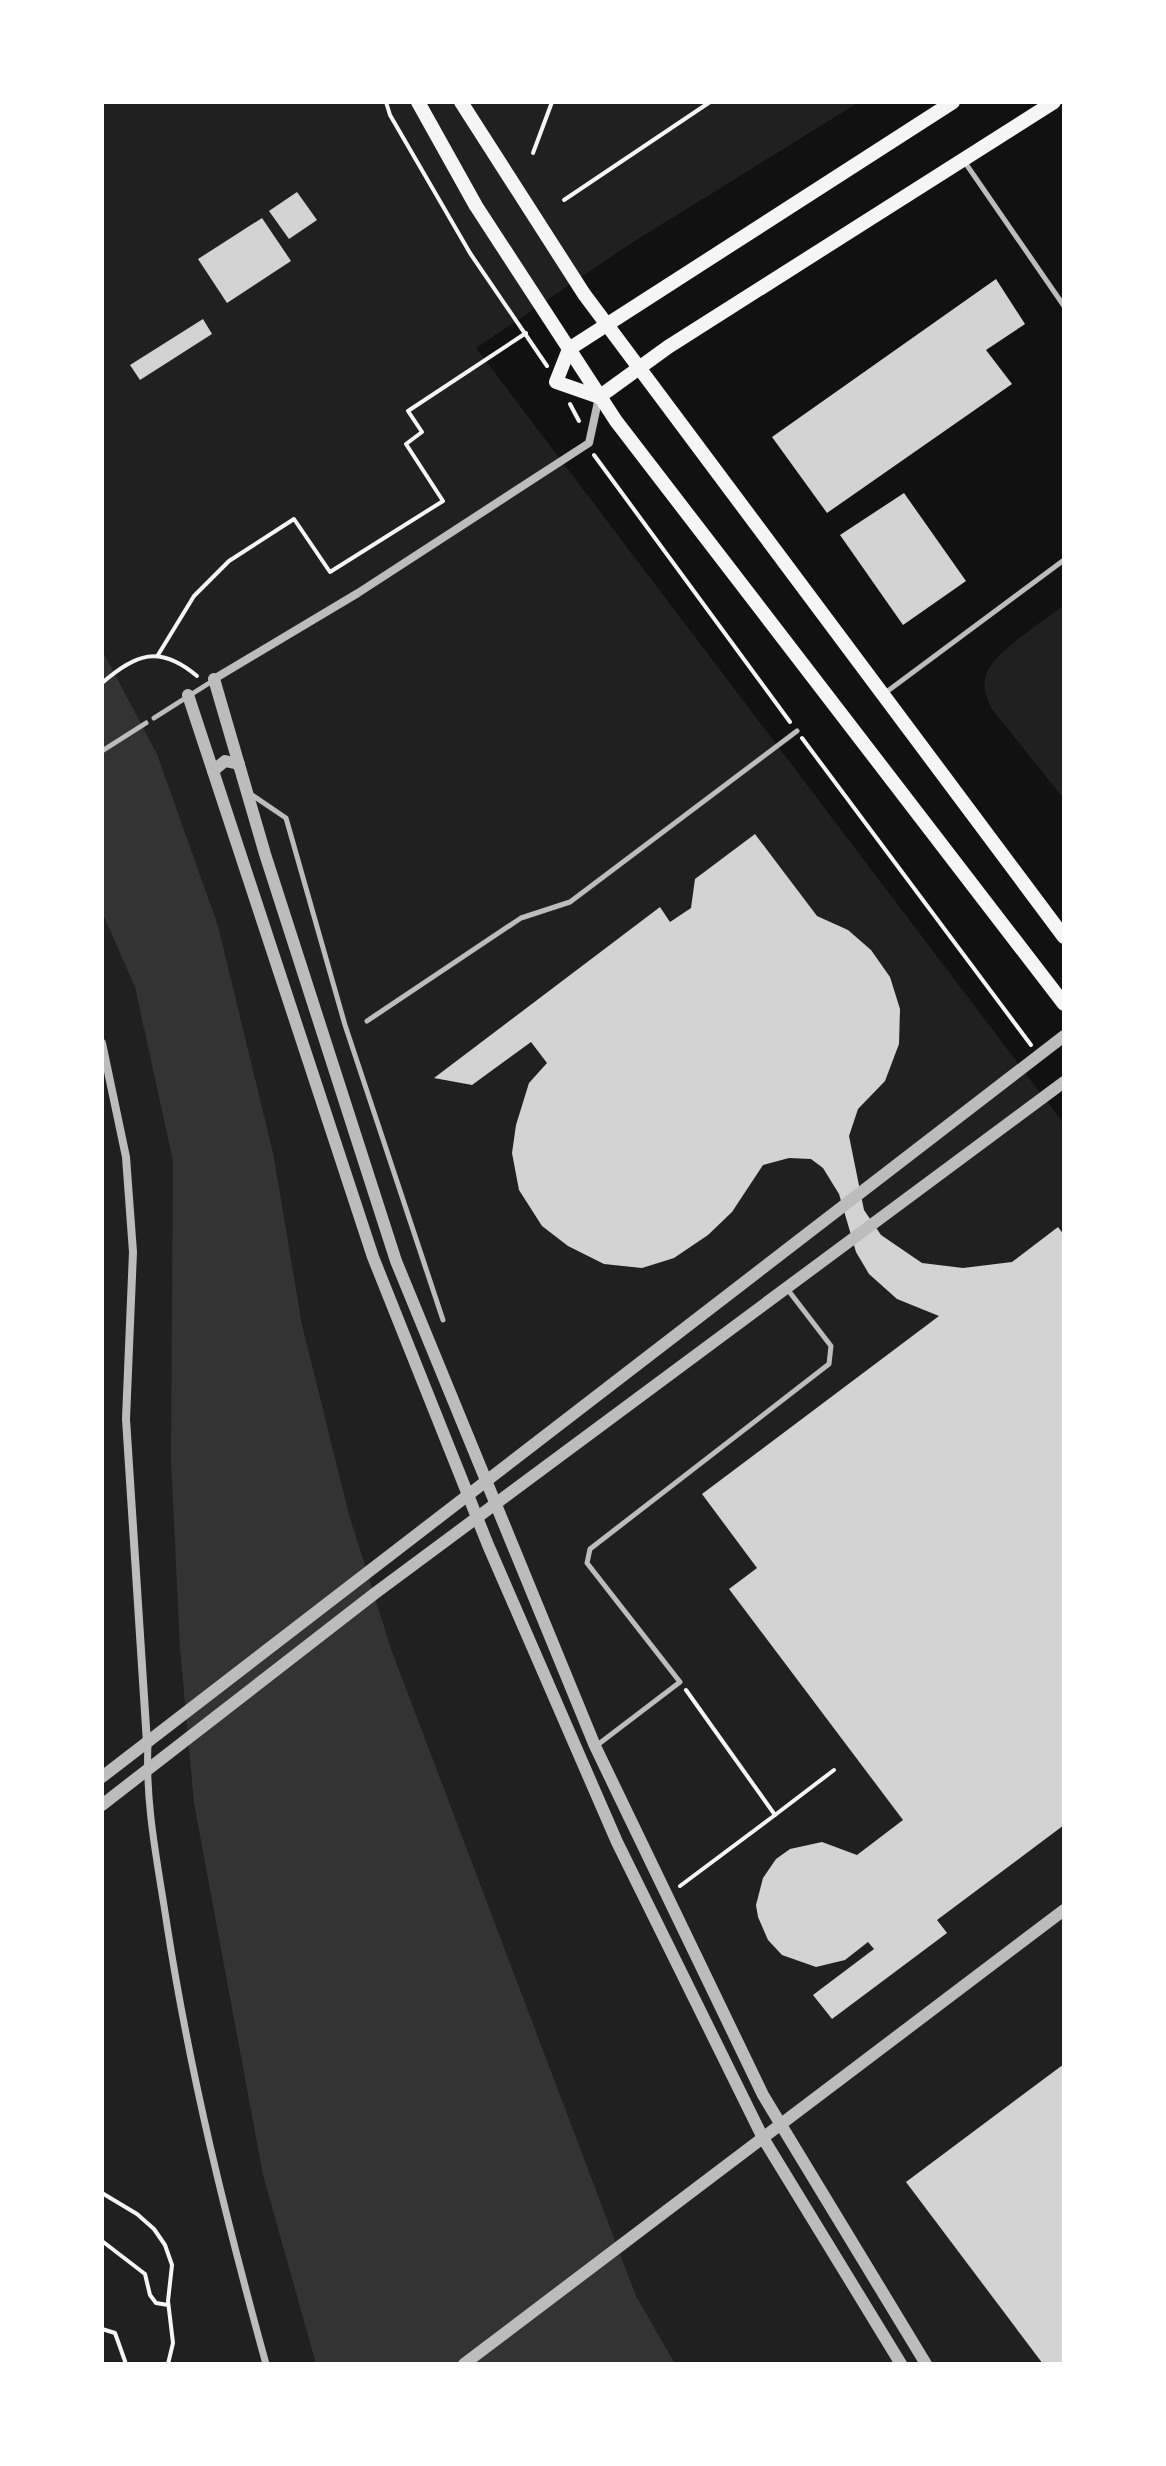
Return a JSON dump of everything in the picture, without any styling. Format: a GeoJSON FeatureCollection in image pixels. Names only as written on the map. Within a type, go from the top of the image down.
{"type":"FeatureCollection","features":[{"type":"Feature","properties":{"kind":"main road"},"geometry":{"type":"LineString","coordinates":[[418,102],[476,206],[599,397],[1064,1004]]}},
{"type":"Feature","properties":{"kind":"main road"},"geometry":{"type":"LineString","coordinates":[[461,102],[606,323],[1064,937]]}},
{"type":"Feature","properties":{"kind":"main road"},"geometry":{"type":"LineString","coordinates":[[599,397],[556,382],[569,349],[953,102]]}},
{"type":"Feature","properties":{"kind":"main road"},"geometry":{"type":"LineString","coordinates":[[599,397],[639,368],[1054,102]]}},
{"type":"Feature","properties":{"kind":"street"},"geometry":{"type":"LineString","coordinates":[[599,397],[589,443],[358,593],[210,682],[239,764],[396,1261],[595,1746],[664,1895],[781,2125],[926,2364]]}},
{"type":"Feature","properties":{"kind":"street"},"geometry":{"type":"LineString","coordinates":[[188,695],[373,1257],[478,1520],[617,1842],[763,2138],[901,2364]]}},
{"type":"Feature","properties":{"kind":"street"},"geometry":{"type":"LineString","coordinates":[[213,771],[225,761],[239,764]]}},
{"type":"Feature","properties":{"kind":"street"},"geometry":{"type":"LineString","coordinates":[[102,1777],[1064,1036]]}},
{"type":"Feature","properties":{"kind":"street"},"geometry":{"type":"LineString","coordinates":[[102,1043],[126,1157],[133,1252],[126,1419],[148,1744],[146,1772],[178,1998],[220,2200],[266,2364]]}},
{"type":"Feature","properties":{"kind":"street"},"geometry":{"type":"LineString","coordinates":[[102,1805],[185,1744],[374,1594],[478,1520],[1064,1082]]}},
{"type":"Feature","properties":{"kind":"street"},"geometry":{"type":"LineString","coordinates":[[464,2364],[1064,1910]]}},
{"type":"Feature","properties":{"kind":"lane"},"geometry":{"type":"LineString","coordinates":[[963,160],[1064,306]]}},
{"type":"Feature","properties":{"kind":"lane"},"geometry":{"type":"LineString","coordinates":[[883,695],[1064,560]]}},
{"type":"Feature","properties":{"kind":"lane"},"geometry":{"type":"LineString","coordinates":[[154,718],[210,682]]}},
{"type":"Feature","properties":{"kind":"lane"},"geometry":{"type":"LineString","coordinates":[[102,751],[146,723]]}},
{"type":"Feature","properties":{"kind":"lane"},"geometry":{"type":"LineString","coordinates":[[367,1021],[521,918],[570,902],[797,731]]}},
{"type":"Feature","properties":{"kind":"lane"},"geometry":{"type":"LineString","coordinates":[[247,792],[286,818],[345,1025],[443,1320]]}},
{"type":"Feature","properties":{"kind":"lane"},"geometry":{"type":"LineString","coordinates":[[595,1746],[680,1682],[587,1563],[590,1549],[829,1364],[831,1346],[786,1288]]}},
{"type":"Feature","properties":{"kind":"path"},"geometry":{"type":"LineString","coordinates":[[386,102],[390,115],[470,253],[556,382],[598,465],[1038,1055]]}},
{"type":"Feature","properties":{"kind":"path"},"geometry":{"type":"LineString","coordinates":[[533,153],[552,102]]}},
{"type":"Feature","properties":{"kind":"path"},"geometry":{"type":"LineString","coordinates":[[564,200],[710,102]]}},
{"type":"Feature","properties":{"kind":"path"},"geometry":{"type":"LineString","coordinates":[[158,655],[194,596],[229,561],[294,519],[330,572],[443,501],[406,444],[422,432],[408,411],[526,333]]}},
{"type":"Feature","properties":{"kind":"path"},"geometry":{"type":"LineString","coordinates":[[102,683],[128,660],[158,655],[185,666],[210,682]]}},
{"type":"Feature","properties":{"kind":"path"},"geometry":{"type":"LineString","coordinates":[[680,1682],[775,1815]]}},
{"type":"Feature","properties":{"kind":"path"},"geometry":{"type":"LineString","coordinates":[[664,1895],[834,1770]]}},
{"type":"Feature","properties":{"kind":"path"},"geometry":{"type":"LineString","coordinates":[[102,2193],[137,2214],[154,2229],[165,2245],[172,2265],[168,2305],[173,2343],[168,2364]]}},
{"type":"Feature","properties":{"kind":"path"},"geometry":{"type":"LineString","coordinates":[[102,2241],[145,2274],[150,2295],[156,2303],[168,2305]]}},
{"type":"Feature","properties":{"kind":"path"},"geometry":{"type":"LineString","coordinates":[[102,2329],[115,2333],[126,2364]]}},
{"type":"Feature","properties":{"kind":"shaded area"},"geometry":{"type":"Polygon","coordinates":[[[102,102],[859,102],[630,244],[476,348],[1064,1124],[1064,2364],[102,2364],[102,102]]]}},
{"type":"Feature","properties":{"kind":"shaded area"},"geometry":{"type":"Polygon","coordinates":[[[1064,605],[1064,799],[992,709],[985,681],[992,663],[1000,654],[1064,605]]]}},
{"type":"Feature","properties":{"kind":"shaded area"},"geometry":{"type":"Polygon","coordinates":[[[102,650],[157,754],[218,926],[273,1153],[302,1325],[349,1515],[391,1649],[636,2296],[675,2364],[316,2364],[263,2175],[194,1803],[180,1648],[171,1459],[173,1161],[135,987],[102,912],[102,650]]]}},
{"type":"Feature","properties":{"kind":"building"},"geometry":{"type":"Polygon","coordinates":[[[297,192],[317,220],[289,239],[269,211],[297,192]]]}},
{"type":"Feature","properties":{"kind":"building"},"geometry":{"type":"Polygon","coordinates":[[[262,218],[291,261],[227,303],[198,259],[262,218]]]}},
{"type":"Feature","properties":{"kind":"building"},"geometry":{"type":"Polygon","coordinates":[[[996,279],[1025,324],[986,350],[1012,384],[827,513],[772,437],[996,279]]]}},
{"type":"Feature","properties":{"kind":"building"},"geometry":{"type":"Polygon","coordinates":[[[203,319],[212,334],[140,380],[130,365],[203,319]]]}},
{"type":"Feature","properties":{"kind":"building"},"geometry":{"type":"Polygon","coordinates":[[[904,493],[966,581],[903,625],[840,535],[904,493]]]}},
{"type":"Feature","properties":{"kind":"building"},"geometry":{"type":"Polygon","coordinates":[[[755,834],[817,916],[848,930],[871,950],[890,977],[900,1009],[899,1044],[885,1081],[858,1109],[849,1136],[864,1210],[881,1235],[922,1263],[963,1268],[1012,1262],[1058,1227],[1064,1235],[1064,1825],[937,1920],[947,1933],[832,2019],[813,1995],[874,1949],[868,1942],[845,1960],[816,1967],[782,1955],[768,1940],[758,1917],[756,1905],[763,1878],[776,1859],[790,1849],[822,1842],[857,1855],[903,1820],[729,1589],[757,1568],[702,1494],[939,1316],[897,1299],[869,1274],[856,1252],[839,1194],[823,1168],[811,1159],[789,1158],[763,1165],[732,1212],[708,1235],[674,1258],[642,1268],[604,1264],[568,1246],[542,1226],[519,1190],[512,1153],[516,1125],[529,1083],[547,1063],[531,1042],[472,1085],[434,1078],[660,907],[670,922],[691,908],[695,879],[755,834]]]}},
{"type":"Feature","properties":{"kind":"building"},"geometry":{"type":"Polygon","coordinates":[[[1064,2064],[1064,2364],[1043,2364],[906,2182],[1064,2064]]]}}]}
